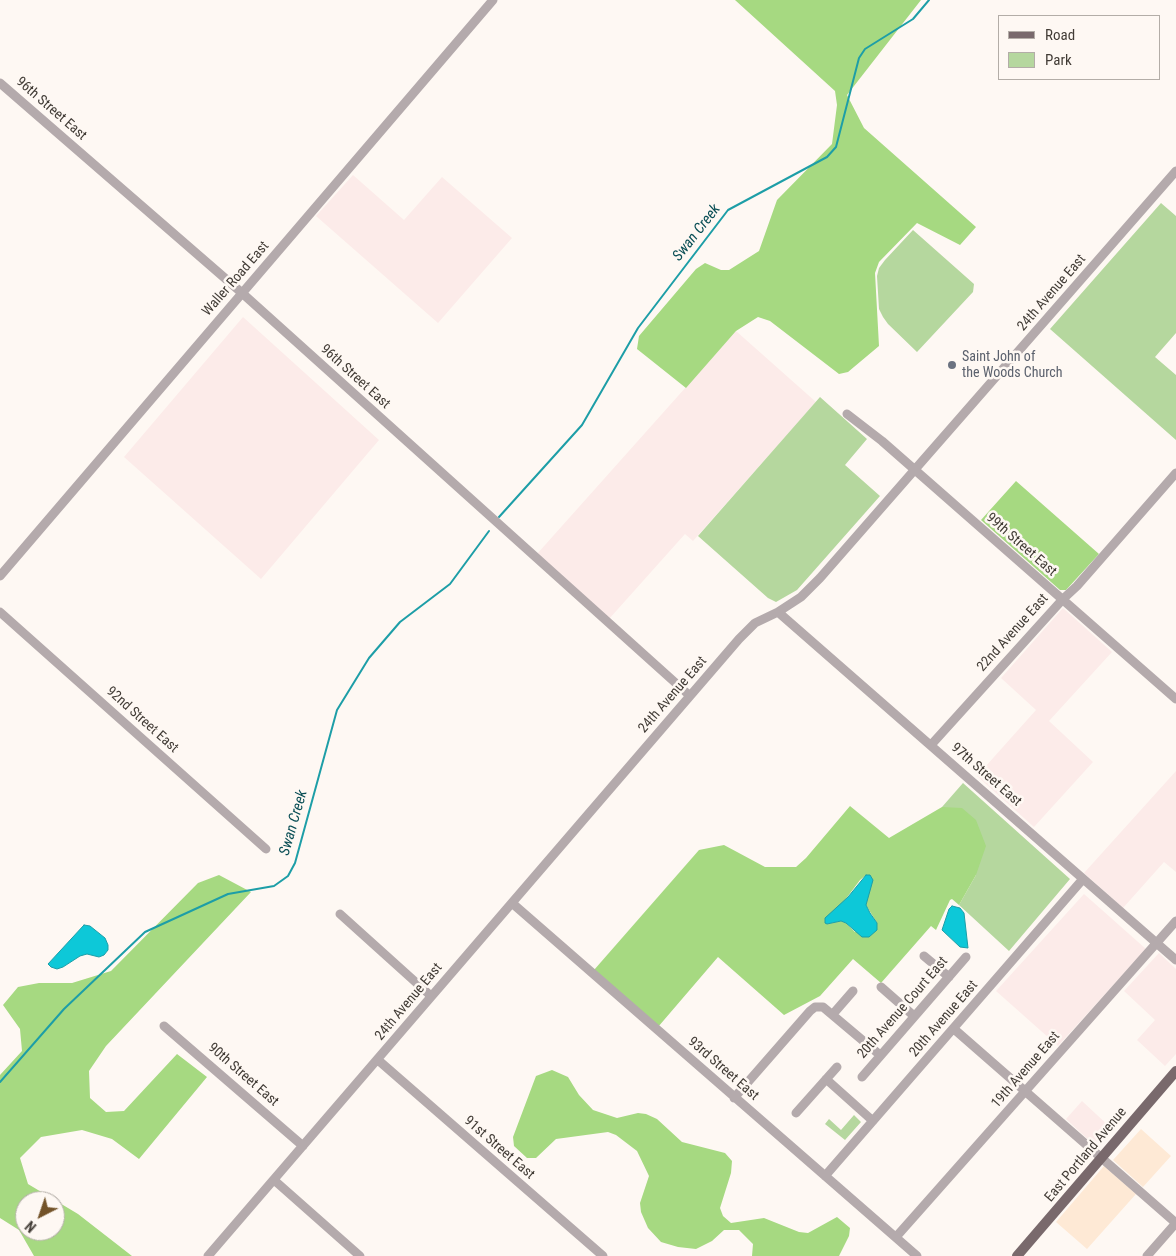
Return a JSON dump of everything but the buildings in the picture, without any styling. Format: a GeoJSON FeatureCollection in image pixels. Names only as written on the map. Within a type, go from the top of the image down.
{"type":"FeatureCollection","features":[{"type":"Feature","properties":{"kind":"main road","name":"East Portland Avenue"},"geometry":{"type":"LineString","coordinates":[[1017,1256],[1176,1071]]}},
{"type":"Feature","properties":{"kind":"street","name":"Waller Road East"},"geometry":{"type":"LineString","coordinates":[[0,576],[493,0]]}},
{"type":"Feature","properties":{"kind":"street","name":"96th Street East"},"geometry":{"type":"LineString","coordinates":[[0,83],[242,294],[689,695]]}},
{"type":"Feature","properties":{"kind":"street","name":"24th Avenue East"},"geometry":{"type":"LineString","coordinates":[[208,1256],[689,695],[739,639],[755,624],[778,612],[808,591],[1176,171]]}},
{"type":"Feature","properties":{"kind":"street","name":"99th Street East"},"geometry":{"type":"LineString","coordinates":[[847,414],[882,441],[1176,698]]}},
{"type":"Feature","properties":{"kind":"street","name":"22nd Avenue East"},"geometry":{"type":"LineString","coordinates":[[931,746],[1063,599],[1077,586],[1176,473]]}},
{"type":"Feature","properties":{"kind":"street","name":"92nd Street East"},"geometry":{"type":"LineString","coordinates":[[0,612],[266,849]]}},
{"type":"Feature","properties":{"kind":"street","name":"97th Street East"},"geometry":{"type":"LineString","coordinates":[[778,612],[1176,960]]}},
{"type":"Feature","properties":{"kind":"street","name":"20th Avenue East"},"geometry":{"type":"LineString","coordinates":[[825,1176],[1083,879]]}},
{"type":"Feature","properties":{"kind":"street","name":"93rd Street East"},"geometry":{"type":"LineString","coordinates":[[512,903],[917,1256]]}},
{"type":"Feature","properties":{"kind":"street"},"geometry":{"type":"LineString","coordinates":[[340,914],[431,996]]}},
{"type":"Feature","properties":{"kind":"street","name":"19th Avenue East"},"geometry":{"type":"LineString","coordinates":[[896,1237],[1176,921]]}},
{"type":"Feature","properties":{"kind":"street"},"geometry":{"type":"LineString","coordinates":[[924,956],[948,977]]}},
{"type":"Feature","properties":{"kind":"street","name":"20th Avenue Court East"},"geometry":{"type":"LineString","coordinates":[[862,1077],[966,957]]}},
{"type":"Feature","properties":{"kind":"street"},"geometry":{"type":"LineString","coordinates":[[881,986],[914,1016]]}},
{"type":"Feature","properties":{"kind":"street"},"geometry":{"type":"LineString","coordinates":[[833,1014],[853,991]]}},
{"type":"Feature","properties":{"kind":"street"},"geometry":{"type":"LineString","coordinates":[[734,1098],[812,1009],[823,1007],[880,1056]]}},
{"type":"Feature","properties":{"kind":"street","name":"90th Street East"},"geometry":{"type":"LineString","coordinates":[[164,1026],[303,1146]]}},
{"type":"Feature","properties":{"kind":"street"},"geometry":{"type":"LineString","coordinates":[[954,1029],[1176,1223],[1148,1256]]}},
{"type":"Feature","properties":{"kind":"street","name":"91st Street East"},"geometry":{"type":"LineString","coordinates":[[378,1060],[603,1256]]}},
{"type":"Feature","properties":{"kind":"street"},"geometry":{"type":"LineString","coordinates":[[796,1113],[837,1067]]}},
{"type":"Feature","properties":{"kind":"street"},"geometry":{"type":"LineString","coordinates":[[826,1079],[873,1121]]}},
{"type":"Feature","properties":{"kind":"street"},"geometry":{"type":"LineString","coordinates":[[274,1180],[360,1256]]}},
{"type":"Feature","properties":{"kind":"shaded area"},"geometry":{"type":"Polygon","coordinates":[[[353,175],[404,220],[442,177],[512,238],[438,323],[316,216],[353,175]]]}},
{"type":"Feature","properties":{"kind":"shaded area"},"geometry":{"type":"Polygon","coordinates":[[[243,317],[379,440],[261,579],[124,457],[243,317]]]}},
{"type":"Feature","properties":{"kind":"shaded area"},"geometry":{"type":"Polygon","coordinates":[[[736,331],[816,402],[693,541],[685,534],[609,619],[537,554],[736,331]]]}},
{"type":"Feature","properties":{"kind":"shaded area"},"geometry":{"type":"Polygon","coordinates":[[[1063,608],[1112,652],[1049,721],[1093,762],[1034,827],[977,776],[1036,710],[1001,678],[1063,608]]]}},
{"type":"Feature","properties":{"kind":"shaded area"},"geometry":{"type":"Polygon","coordinates":[[[1176,771],[1176,872],[1164,862],[1123,908],[1084,873],[1176,771]]]}},
{"type":"Feature","properties":{"kind":"shaded area"},"geometry":{"type":"Polygon","coordinates":[[[1084,894],[1146,949],[1058,1046],[996,991],[1084,894]]]}},
{"type":"Feature","properties":{"kind":"shaded area"},"geometry":{"type":"Polygon","coordinates":[[[1159,953],[1176,969],[1176,1054],[1165,1066],[1137,1040],[1155,1020],[1124,991],[1159,953]]]}},
{"type":"Feature","properties":{"kind":"shaded area"},"geometry":{"type":"Polygon","coordinates":[[[1082,1101],[1110,1127],[1094,1145],[1066,1119],[1082,1101]]]}},
{"type":"Feature","properties":{"kind":"shaded area"},"geometry":{"type":"Polygon","coordinates":[[[1141,1129],[1171,1156],[1143,1187],[1113,1160],[1141,1129]]]}},
{"type":"Feature","properties":{"kind":"shaded area"},"geometry":{"type":"Polygon","coordinates":[[[1104,1166],[1136,1194],[1087,1249],[1056,1222],[1104,1166]]]}},
{"type":"Feature","properties":{"kind":"green space"},"geometry":{"type":"Polygon","coordinates":[[[735,0],[921,0],[847,95],[864,128],[976,227],[960,245],[917,223],[879,262],[875,273],[879,346],[848,372],[839,374],[770,321],[758,317],[736,331],[686,388],[637,349],[639,336],[696,269],[705,263],[721,270],[729,270],[759,251],[777,200],[832,144],[837,105],[835,91],[735,0]]]}},
{"type":"Feature","properties":{"kind":"green space"},"geometry":{"type":"Polygon","coordinates":[[[1161,203],[1176,216],[1176,333],[1155,357],[1176,375],[1176,440],[1050,329],[1161,203]]]}},
{"type":"Feature","properties":{"kind":"green space"},"geometry":{"type":"Polygon","coordinates":[[[913,230],[974,284],[973,292],[917,352],[883,317],[879,309],[877,276],[879,268],[885,260],[913,230]]]}},
{"type":"Feature","properties":{"kind":"green space"},"geometry":{"type":"Polygon","coordinates":[[[820,397],[867,439],[845,465],[880,496],[797,590],[776,602],[768,598],[698,536],[820,397]]]}},
{"type":"Feature","properties":{"kind":"green space"},"geometry":{"type":"Polygon","coordinates":[[[1016,481],[1099,554],[1066,590],[1060,590],[981,520],[1016,481]]]}},
{"type":"Feature","properties":{"kind":"green space"},"geometry":{"type":"Polygon","coordinates":[[[963,783],[1070,879],[1009,951],[959,905],[976,875],[942,807],[963,783]]]}},
{"type":"Feature","properties":{"kind":"green space"},"geometry":{"type":"Polygon","coordinates":[[[850,806],[889,838],[942,807],[962,808],[976,820],[986,846],[976,875],[959,905],[952,899],[950,900],[936,930],[931,926],[881,983],[853,959],[820,996],[784,1015],[718,957],[658,1027],[594,970],[699,850],[724,845],[765,867],[796,867],[806,858],[850,806]],[[866,875],[860,880],[827,924],[841,921],[846,923],[855,932],[877,923],[866,905],[866,875]]]}},
{"type":"Feature","properties":{"kind":"green space"},"geometry":{"type":"Polygon","coordinates":[[[219,875],[251,892],[106,1046],[89,1071],[90,1098],[106,1112],[124,1111],[177,1054],[207,1077],[139,1159],[112,1139],[82,1130],[41,1137],[20,1158],[28,1184],[40,1191],[15,1191],[15,1227],[0,1218],[0,1075],[22,1051],[20,1029],[3,1005],[18,987],[39,983],[72,983],[111,971],[198,883],[219,875]]]}},
{"type":"Feature","properties":{"kind":"green space"},"geometry":{"type":"Polygon","coordinates":[[[552,1070],[568,1077],[579,1095],[593,1110],[617,1118],[638,1113],[646,1114],[657,1119],[682,1142],[725,1153],[732,1161],[731,1173],[720,1208],[723,1216],[731,1223],[764,1218],[799,1232],[808,1233],[837,1217],[850,1228],[849,1236],[839,1256],[752,1256],[753,1244],[739,1230],[724,1230],[712,1241],[696,1249],[678,1247],[661,1242],[648,1228],[641,1212],[640,1203],[649,1176],[637,1151],[616,1135],[608,1132],[556,1139],[536,1158],[527,1158],[514,1146],[513,1137],[536,1076],[552,1070]]]}},
{"type":"Feature","properties":{"kind":"green space"},"geometry":{"type":"Polygon","coordinates":[[[854,1115],[861,1122],[845,1140],[825,1124],[829,1119],[841,1130],[854,1115]]]}},
{"type":"Feature","properties":{"kind":"green space"},"geometry":{"type":"Polygon","coordinates":[[[65,1206],[132,1256],[34,1256],[25,1241],[65,1241],[65,1206]]]}},
{"type":"Feature","properties":{"kind":"water"},"geometry":{"type":"Polygon","coordinates":[[[866,875],[870,875],[873,880],[866,905],[877,923],[877,930],[869,937],[862,937],[841,921],[825,923],[825,918],[848,897],[866,875]]]}},
{"type":"Feature","properties":{"kind":"water"},"geometry":{"type":"Polygon","coordinates":[[[952,906],[960,908],[964,913],[968,948],[960,947],[942,930],[949,909],[952,906]]]}},
{"type":"Feature","properties":{"kind":"water"},"geometry":{"type":"Polygon","coordinates":[[[84,925],[90,926],[105,938],[108,950],[99,957],[87,954],[80,956],[63,967],[57,969],[51,967],[48,964],[84,925]]]}},
{"type":"Feature","properties":{"kind":"waterway","name":"Swan Creek"},"geometry":{"type":"LineString","coordinates":[[499,517],[582,425],[638,328],[728,210],[827,157],[836,147],[859,58],[865,49],[913,19],[929,0]]}},
{"type":"Feature","properties":{"kind":"waterway","name":"Swan Creek"},"geometry":{"type":"LineString","coordinates":[[0,1082],[64,1009],[145,932],[228,894],[274,886],[288,876],[295,863],[337,710],[369,658],[400,622],[450,584],[489,531]]}},
{"type":"Feature","properties":{"kind":"place","name":"Saint John of the Woods Church"},"geometry":{"type":"Point","coordinates":[952,365]}}]}
